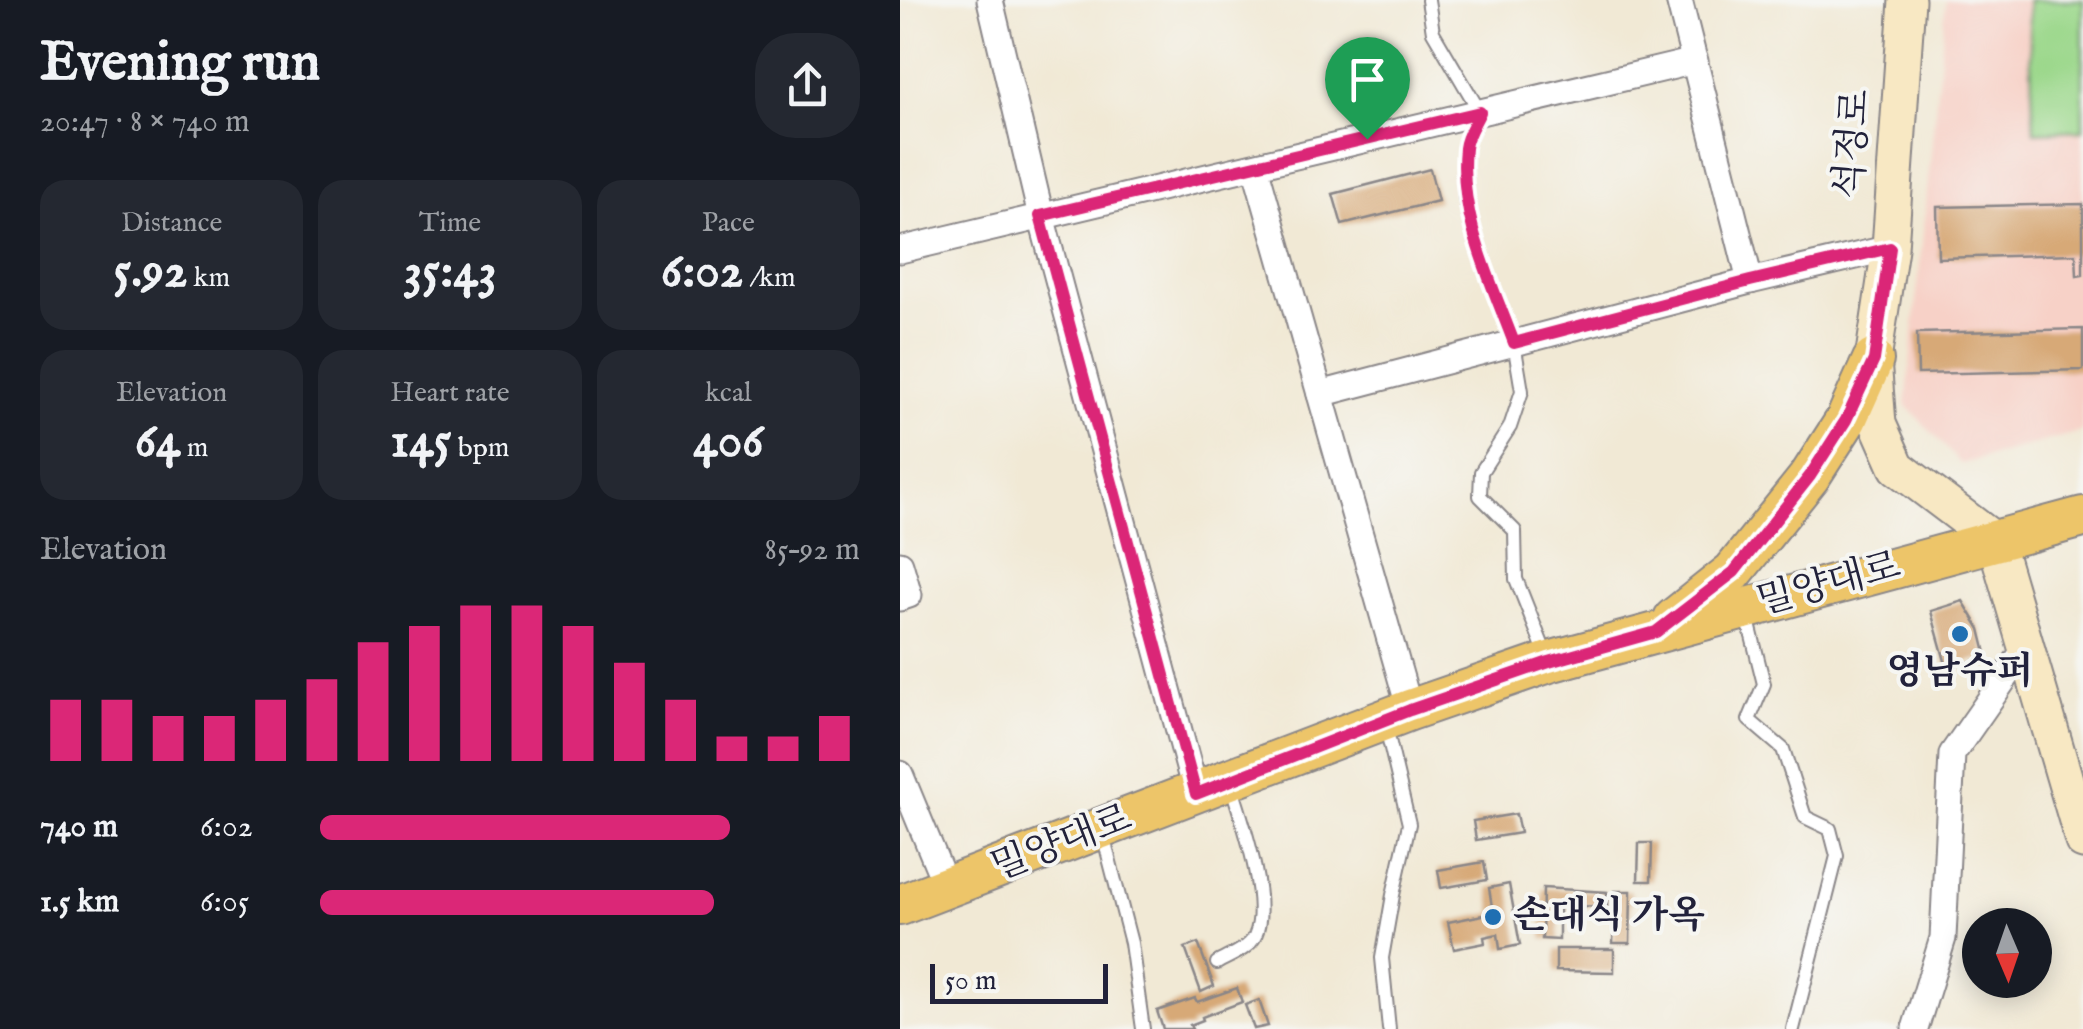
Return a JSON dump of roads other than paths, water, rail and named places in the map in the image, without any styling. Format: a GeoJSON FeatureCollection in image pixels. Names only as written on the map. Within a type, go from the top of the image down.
{"type":"FeatureCollection","features":[{"type":"Feature","properties":{"kind":"main road"},"geometry":{"type":"LineString","coordinates":[[1656,632],[1734,572],[1810,476],[1837,434],[1874,360]]}},
{"type":"Feature","properties":{"kind":"main road","name":"밀양대로"},"geometry":{"type":"LineString","coordinates":[[900,906],[1397,715],[1549,662],[2083,517]]}},
{"type":"Feature","properties":{"kind":"street"},"geometry":{"type":"LineString","coordinates":[[990,0],[1040,216],[1213,787]]}},
{"type":"Feature","properties":{"kind":"street"},"geometry":{"type":"LineString","coordinates":[[1679,0],[1750,281]]}},
{"type":"Feature","properties":{"kind":"street","name":"석정로"},"geometry":{"type":"LineString","coordinates":[[1907,0],[1890,248],[1874,360],[1878,424],[1896,466],[1994,541]]}},
{"type":"Feature","properties":{"kind":"street"},"geometry":{"type":"LineString","coordinates":[[900,250],[1694,61]]}},
{"type":"Feature","properties":{"kind":"street"},"geometry":{"type":"LineString","coordinates":[[1254,166],[1320,394],[1397,715]]}},
{"type":"Feature","properties":{"kind":"street"},"geometry":{"type":"LineString","coordinates":[[1320,394],[1890,248]]}},
{"type":"Feature","properties":{"kind":"street"},"geometry":{"type":"LineString","coordinates":[[1994,541],[2026,648],[2071,757],[2083,840]]}},
{"type":"Feature","properties":{"kind":"street"},"geometry":{"type":"LineString","coordinates":[[900,564],[909,595],[900,598]]}},
{"type":"Feature","properties":{"kind":"street"},"geometry":{"type":"LineString","coordinates":[[1915,1029],[1943,938],[1952,754],[2026,648]]}},
{"type":"Feature","properties":{"kind":"street"},"geometry":{"type":"LineString","coordinates":[[900,774],[947,888]]}},
{"type":"Feature","properties":{"kind":"lane"},"geometry":{"type":"LineString","coordinates":[[1428,0],[1433,32],[1480,112],[1465,144],[1465,197],[1481,257],[1514,343],[1522,391],[1510,427],[1481,472],[1480,496],[1515,531],[1516,579],[1549,662]]}},
{"type":"Feature","properties":{"kind":"lane"},"geometry":{"type":"LineString","coordinates":[[1745,607],[1764,684],[1749,720],[1783,749],[1805,817],[1830,829],[1838,856],[1793,1029]]}},
{"type":"Feature","properties":{"kind":"lane"},"geometry":{"type":"LineString","coordinates":[[1388,1029],[1382,958],[1410,824],[1397,715]]}},
{"type":"Feature","properties":{"kind":"lane"},"geometry":{"type":"LineString","coordinates":[[1213,787],[1253,856],[1260,907],[1255,938],[1218,963]]}},
{"type":"Feature","properties":{"kind":"lane"},"geometry":{"type":"LineString","coordinates":[[1102,830],[1131,943],[1143,1029]]}},
{"type":"Feature","properties":{"kind":"place","name":"영남슈퍼"},"geometry":{"type":"Point","coordinates":[1960,634]}},
{"type":"Feature","properties":{"kind":"place","name":"손대식 가옥"},"geometry":{"type":"Point","coordinates":[1493,917]}}]}
